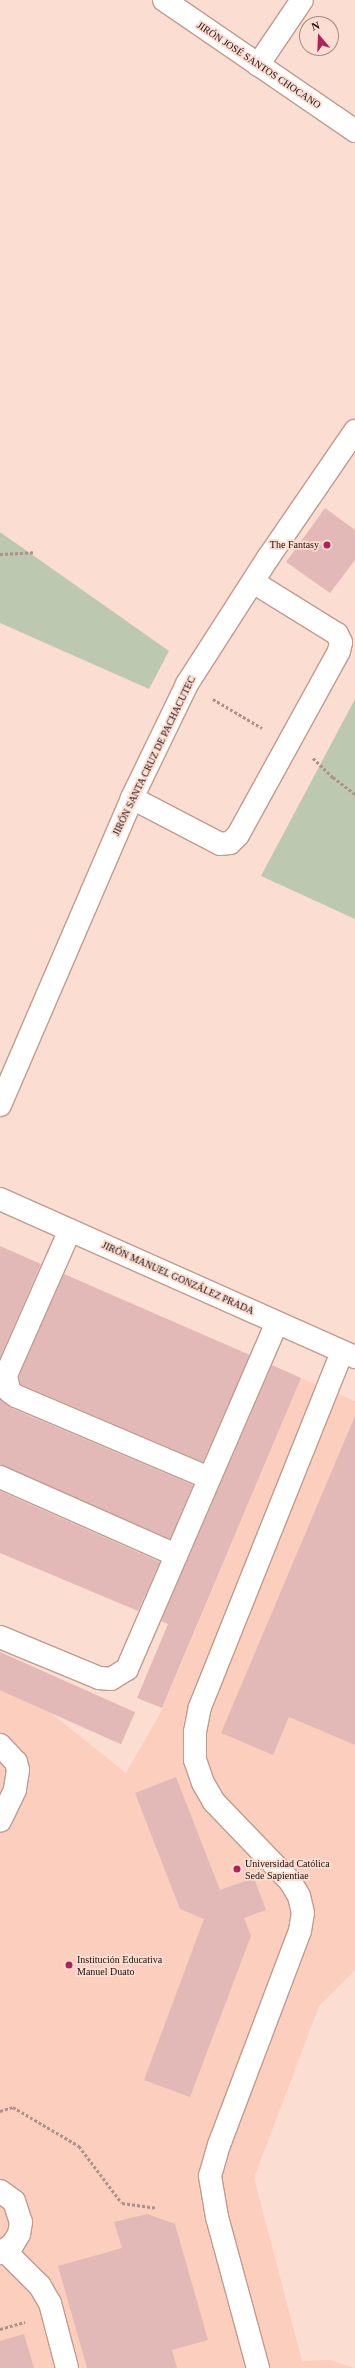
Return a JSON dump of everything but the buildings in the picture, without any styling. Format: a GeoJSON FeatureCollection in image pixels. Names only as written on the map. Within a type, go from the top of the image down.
{"type":"FeatureCollection","features":[{"type":"Feature","properties":{"kind":"street","name":"JIRÓN JOSÉ SANTOS CHOCANO"},"geometry":{"type":"LineString","coordinates":[[164,0],[355,131]]}},
{"type":"Feature","properties":{"kind":"street"},"geometry":{"type":"LineString","coordinates":[[258,65],[302,0]]}},
{"type":"Feature","properties":{"kind":"street","name":"JIRÓN SANTA CRUZ DE PACHACUTEC"},"geometry":{"type":"LineString","coordinates":[[0,1105],[132,798],[187,684],[253,582],[355,431]]}},
{"type":"Feature","properties":{"kind":"street"},"geometry":{"type":"LineString","coordinates":[[132,798],[220,844],[230,843],[238,835],[339,651],[341,642],[337,634],[253,582]]}},
{"type":"Feature","properties":{"kind":"street","name":"JIRÓN MANUEL GONZÁLEZ PRADA"},"geometry":{"type":"LineString","coordinates":[[0,1199],[348,1354]]}},
{"type":"Feature","properties":{"kind":"street"},"geometry":{"type":"LineString","coordinates":[[70,1230],[6,1375],[6,1384],[9,1391],[16,1396],[210,1478]]}},
{"type":"Feature","properties":{"kind":"street"},"geometry":{"type":"LineString","coordinates":[[0,1637],[99,1678],[119,1676],[127,1669],[277,1323]]}},
{"type":"Feature","properties":{"kind":"street"},"geometry":{"type":"LineString","coordinates":[[258,2368],[216,2211],[210,2176],[219,2145],[300,1931],[303,1913],[299,1896],[290,1881],[214,1802],[203,1783],[195,1760],[195,1732],[200,1707],[348,1354]]}},
{"type":"Feature","properties":{"kind":"street"},"geometry":{"type":"LineString","coordinates":[[0,1477],[176,1555]]}},
{"type":"Feature","properties":{"kind":"street"},"geometry":{"type":"LineString","coordinates":[[0,1745],[12,1756],[18,1770],[15,1790],[0,1821]]}},
{"type":"Feature","properties":{"kind":"street"},"geometry":{"type":"LineString","coordinates":[[0,2191],[14,2201],[21,2222],[19,2234],[2,2252],[40,2286],[50,2303],[67,2368]]}},
{"type":"Feature","properties":{"kind":"path"},"geometry":{"type":"LineString","coordinates":[[0,554],[35,552]]}},
{"type":"Feature","properties":{"kind":"path"},"geometry":{"type":"LineString","coordinates":[[187,684],[316,759],[333,777],[355,794]]}},
{"type":"Feature","properties":{"kind":"path"},"geometry":{"type":"LineString","coordinates":[[0,2111],[13,2107],[79,2146],[122,2203],[156,2208]]}},
{"type":"Feature","properties":{"kind":"shaded area"},"geometry":{"type":"Polygon","coordinates":[[[301,1378],[355,1401],[355,1970],[319,2006],[254,2178],[302,2361],[329,2360],[355,2368],[0,2368],[0,1687],[42,1706],[126,1773],[161,1712],[301,1378]]]}},
{"type":"Feature","properties":{"kind":"green space"},"geometry":{"type":"Polygon","coordinates":[[[0,532],[169,651],[149,689],[0,623],[0,532]]]}},
{"type":"Feature","properties":{"kind":"green space"},"geometry":{"type":"Polygon","coordinates":[[[355,699],[355,919],[261,876],[355,699]]]}},
{"type":"Feature","properties":{"kind":"place","name":"The Fantasy"},"geometry":{"type":"Point","coordinates":[327,545]}},
{"type":"Feature","properties":{"kind":"place","name":"Universidad Católica Sede Sapientiae"},"geometry":{"type":"Point","coordinates":[237,1869]}},
{"type":"Feature","properties":{"kind":"place","name":"Institución Educativa Manuel Duato"},"geometry":{"type":"Point","coordinates":[69,1965]}}]}
